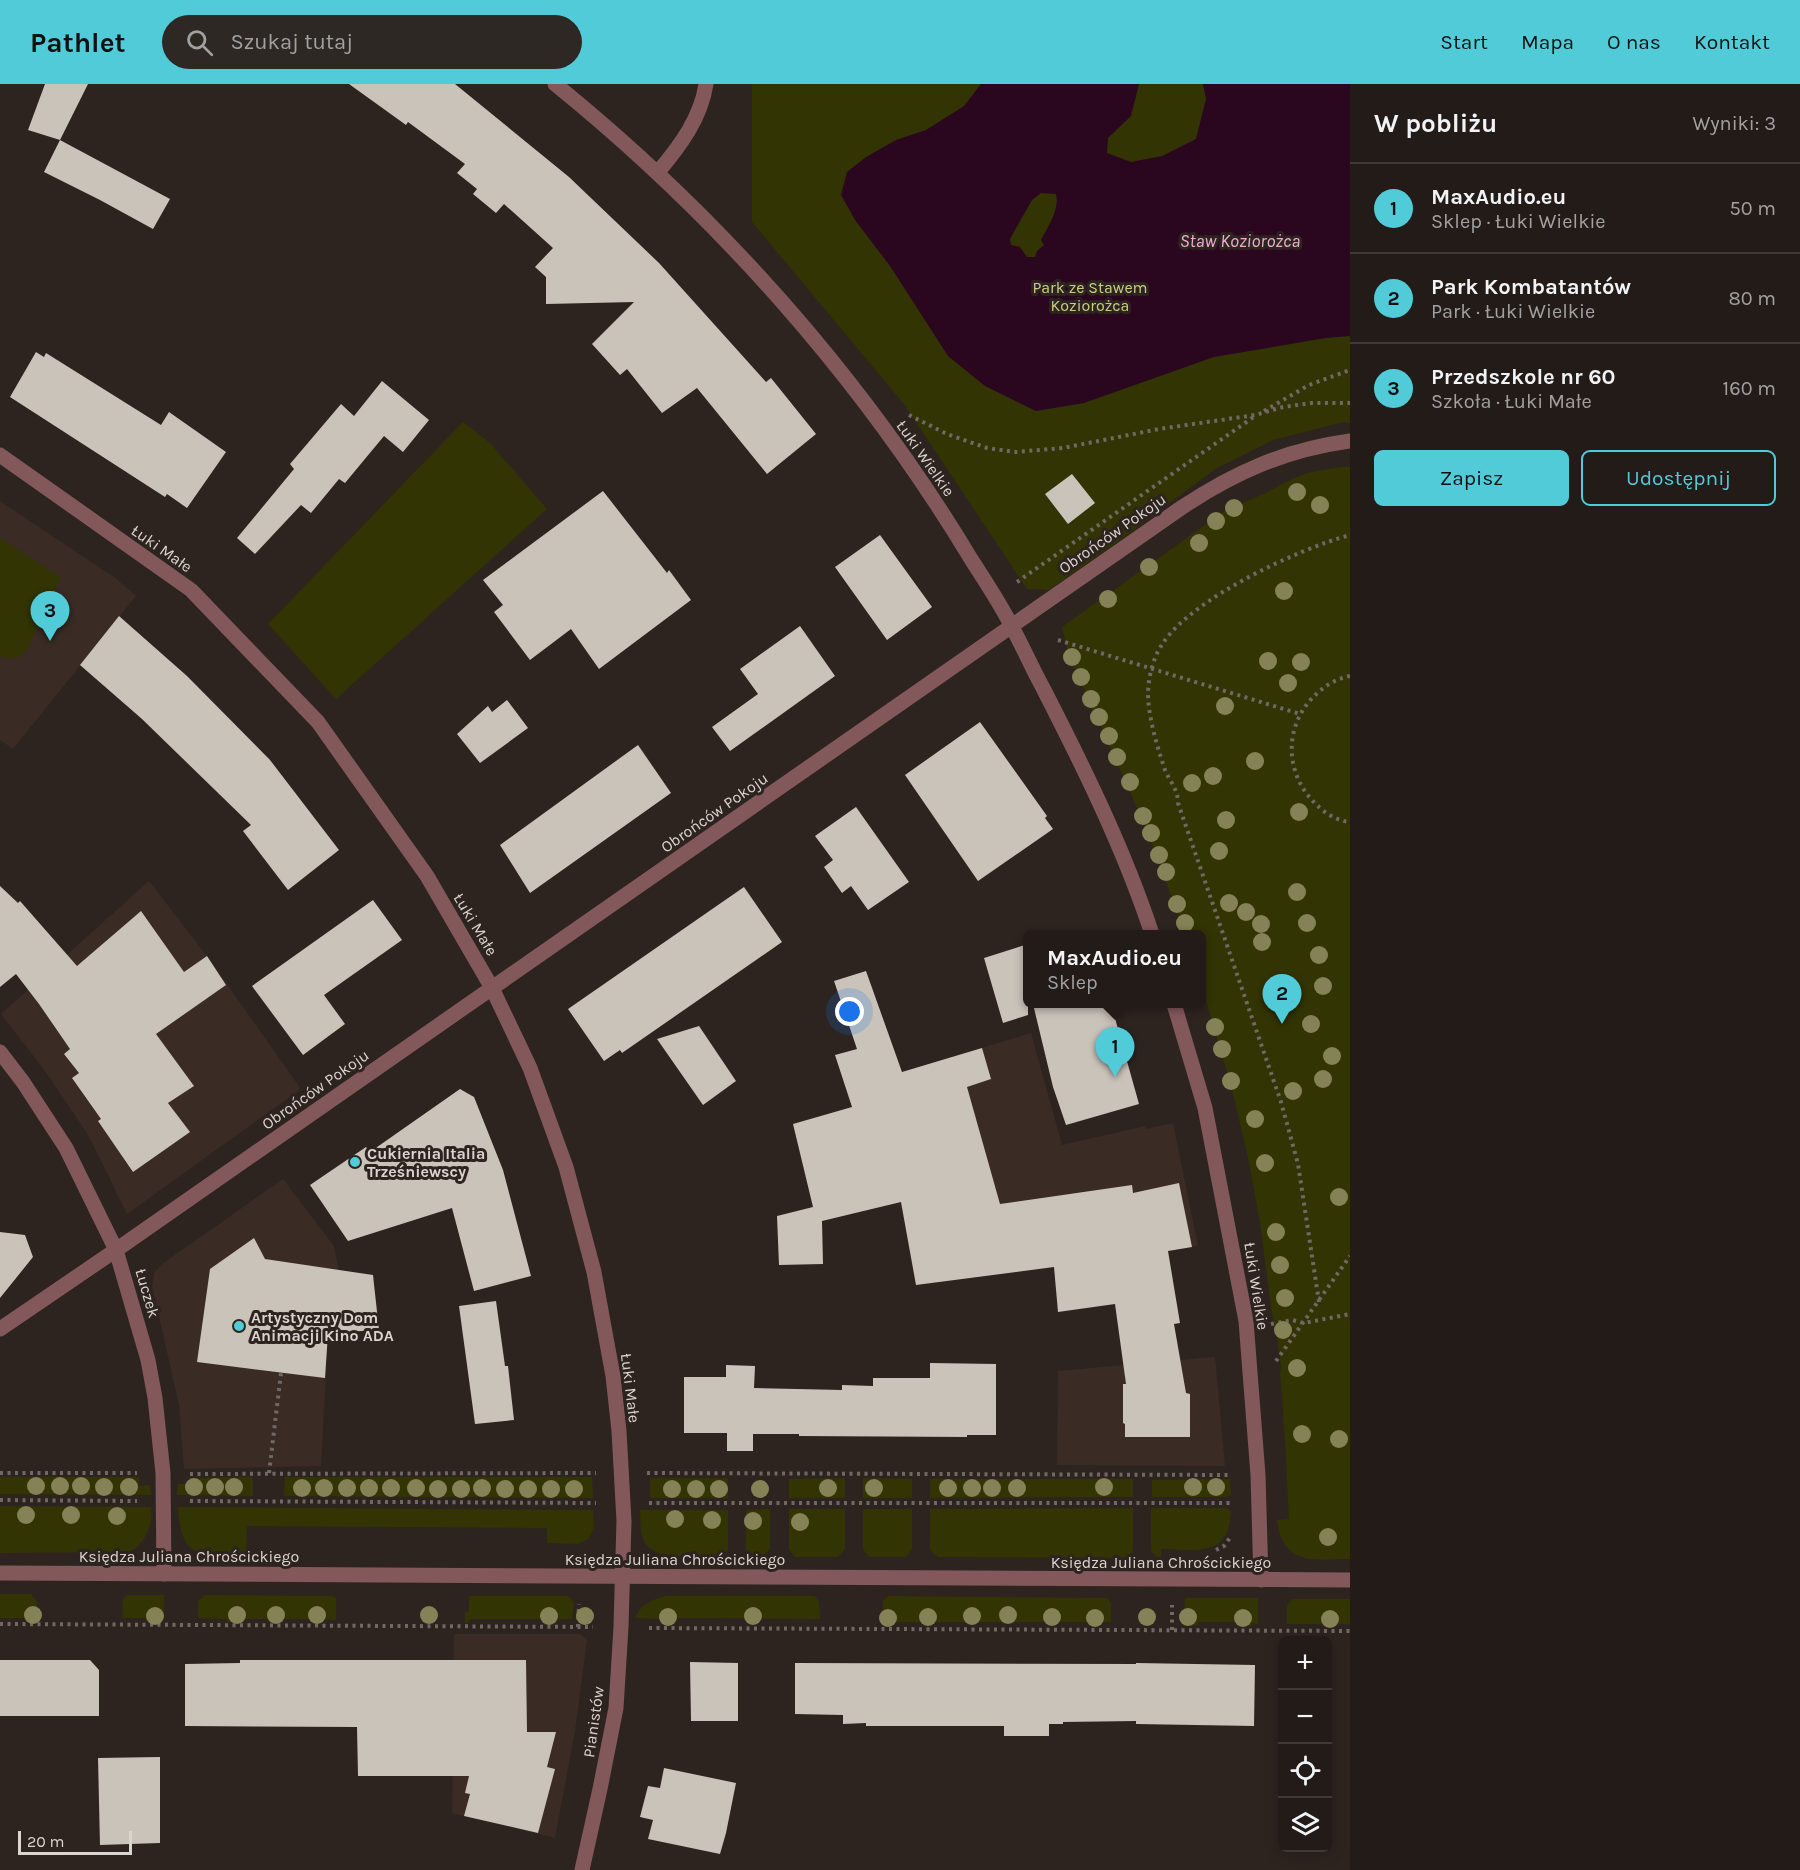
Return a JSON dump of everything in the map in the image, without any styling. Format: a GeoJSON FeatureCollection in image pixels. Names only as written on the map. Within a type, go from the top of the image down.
{"type":"FeatureCollection","features":[{"type":"Feature","properties":{"kind":"street","name":"Łuki Wielkie"},"geometry":{"type":"LineString","coordinates":[[555,84],[658,172],[726,240],[786,304],[900,450],[950,524],[1012,626],[1104,812],[1150,930]]}},
{"type":"Feature","properties":{"kind":"street"},"geometry":{"type":"LineString","coordinates":[[658,172],[680,147],[693,124],[706,84]]}},
{"type":"Feature","properties":{"kind":"street","name":"Obrońców Pokoju"},"geometry":{"type":"LineString","coordinates":[[0,1329],[1217,484],[1255,465],[1290,453],[1350,441]]}},
{"type":"Feature","properties":{"kind":"street","name":"Łuki Małe"},"geometry":{"type":"LineString","coordinates":[[0,455],[191,590],[318,722],[427,876],[492,988],[530,1068],[550,1118],[566,1167],[594,1272],[611,1365],[619,1431],[624,1521],[622,1576]]}},
{"type":"Feature","properties":{"kind":"street","name":"Łuki Wielkie"},"geometry":{"type":"LineString","coordinates":[[1175,1008],[1205,1108],[1246,1321],[1258,1475],[1261,1580]]}},
{"type":"Feature","properties":{"kind":"street","name":"Łuczek"},"geometry":{"type":"LineString","coordinates":[[0,1052],[66,1148],[116,1250],[148,1360],[155,1398],[164,1473],[164,1574]]}},
{"type":"Feature","properties":{"kind":"street","name":"Księdza Juliana Chrościckiego"},"geometry":{"type":"LineString","coordinates":[[0,1574],[1350,1581]]}},
{"type":"Feature","properties":{"kind":"street","name":"Pianistów"},"geometry":{"type":"LineString","coordinates":[[582,1870],[616,1708],[622,1576]]}},
{"type":"Feature","properties":{"kind":"path"},"geometry":{"type":"LineString","coordinates":[[1017,582],[1256,415],[1309,385],[1350,370]]}},
{"type":"Feature","properties":{"kind":"path"},"geometry":{"type":"LineString","coordinates":[[908,414],[947,434],[987,448],[1016,452],[1063,448],[1159,429],[1256,415],[1302,404],[1350,403]]}},
{"type":"Feature","properties":{"kind":"path"},"geometry":{"type":"LineString","coordinates":[[1319,1302],[1295,1154],[1281,1102],[1178,803],[1178,796],[1167,774],[1155,738],[1148,694],[1152,669],[1162,644],[1173,630],[1212,600],[1298,553],[1324,542],[1350,535]]}},
{"type":"Feature","properties":{"kind":"path"},"geometry":{"type":"LineString","coordinates":[[1058,640],[1300,714]]}},
{"type":"Feature","properties":{"kind":"path"},"geometry":{"type":"LineString","coordinates":[[1350,676],[1328,685],[1312,697],[1300,714],[1292,735],[1291,757],[1296,778],[1308,797],[1324,812],[1350,822]]}},
{"type":"Feature","properties":{"kind":"path"},"geometry":{"type":"LineString","coordinates":[[1273,1365],[1350,1256]]}},
{"type":"Feature","properties":{"kind":"path"},"geometry":{"type":"LineString","coordinates":[[1267,1324],[1292,1320],[1304,1323],[1350,1314]]}},
{"type":"Feature","properties":{"kind":"path"},"geometry":{"type":"LineString","coordinates":[[269,1473],[281,1373]]}},
{"type":"Feature","properties":{"kind":"path"},"geometry":{"type":"LineString","coordinates":[[0,1473],[142,1473]]}},
{"type":"Feature","properties":{"kind":"path"},"geometry":{"type":"LineString","coordinates":[[186,1474],[599,1473],[599,1483]]}},
{"type":"Feature","properties":{"kind":"path"},"geometry":{"type":"LineString","coordinates":[[644,1473],[1235,1475]]}},
{"type":"Feature","properties":{"kind":"path"},"geometry":{"type":"LineString","coordinates":[[0,1500],[139,1501]]}},
{"type":"Feature","properties":{"kind":"path"},"geometry":{"type":"LineString","coordinates":[[189,1501],[600,1503]]}},
{"type":"Feature","properties":{"kind":"path"},"geometry":{"type":"LineString","coordinates":[[645,1503],[1236,1503],[1236,1510]]}},
{"type":"Feature","properties":{"kind":"path"},"geometry":{"type":"LineString","coordinates":[[1211,1552],[1218,1550],[1229,1541],[1235,1528]]}},
{"type":"Feature","properties":{"kind":"path"},"geometry":{"type":"LineString","coordinates":[[575,1596],[579,1604],[578,1627]]}},
{"type":"Feature","properties":{"kind":"path"},"geometry":{"type":"LineString","coordinates":[[1172,1599],[1172,1630]]}},
{"type":"Feature","properties":{"kind":"path"},"geometry":{"type":"LineString","coordinates":[[0,1624],[599,1627]]}},
{"type":"Feature","properties":{"kind":"path"},"geometry":{"type":"LineString","coordinates":[[642,1628],[1350,1631]]}},
{"type":"Feature","properties":{"kind":"shaded area"},"geometry":{"type":"Polygon","coordinates":[[[0,501],[114,577],[136,596],[13,749],[0,740],[0,501]]]}},
{"type":"Feature","properties":{"kind":"shaded area"},"geometry":{"type":"Polygon","coordinates":[[[149,881],[207,956],[301,1089],[127,1214],[87,1133],[45,1071],[1,1014],[149,881]]]}},
{"type":"Feature","properties":{"kind":"shaded area"},"geometry":{"type":"Polygon","coordinates":[[[1031,1033],[1062,1145],[1145,1126],[1146,1129],[1173,1123],[1198,1246],[916,1285],[897,1184],[902,1072],[1031,1033]]]}},
{"type":"Feature","properties":{"kind":"shaded area"},"geometry":{"type":"Polygon","coordinates":[[[283,1179],[334,1246],[345,1305],[344,1332],[328,1335],[321,1466],[184,1469],[179,1405],[152,1286],[154,1273],[162,1264],[283,1179]]]}},
{"type":"Feature","properties":{"kind":"shaded area"},"geometry":{"type":"Polygon","coordinates":[[[1215,1357],[1225,1466],[1057,1465],[1058,1371],[1215,1357]]]}},
{"type":"Feature","properties":{"kind":"shaded area"},"geometry":{"type":"Polygon","coordinates":[[[454,1634],[580,1634],[587,1640],[575,1731],[555,1838],[452,1813],[454,1634]]]}},
{"type":"Feature","properties":{"kind":"green space","name":"Park ze Stawem Koziorożca"},"geometry":{"type":"Polygon","coordinates":[[[752,84],[1350,84],[1350,423],[1343,422],[1273,440],[1217,468],[1049,590],[1027,589],[904,404],[752,222],[752,84]]]}},
{"type":"Feature","properties":{"kind":"green space"},"geometry":{"type":"Polygon","coordinates":[[[463,422],[490,443],[547,509],[336,699],[268,624],[463,422]]]}},
{"type":"Feature","properties":{"kind":"green space"},"geometry":{"type":"Polygon","coordinates":[[[1350,467],[1350,1559],[1324,1560],[1302,1557],[1293,1553],[1280,1535],[1277,1520],[1289,1519],[1281,1368],[1249,1162],[1231,1085],[1206,1001],[1206,930],[1184,930],[1147,830],[1068,653],[1062,627],[1233,505],[1243,503],[1308,473],[1350,467]]]}},
{"type":"Feature","properties":{"kind":"green space"},"geometry":{"type":"Polygon","coordinates":[[[0,538],[61,577],[27,650],[12,658],[0,656],[0,538]]]}},
{"type":"Feature","properties":{"kind":"green space"},"geometry":{"type":"Polygon","coordinates":[[[0,1477],[139,1477],[139,1486],[150,1485],[151,1495],[0,1494],[0,1477]]]}},
{"type":"Feature","properties":{"kind":"green space"},"geometry":{"type":"Polygon","coordinates":[[[253,1477],[253,1496],[177,1495],[178,1484],[189,1484],[189,1478],[253,1477]]]}},
{"type":"Feature","properties":{"kind":"green space"},"geometry":{"type":"Polygon","coordinates":[[[285,1477],[592,1477],[593,1498],[284,1496],[285,1477]]]}},
{"type":"Feature","properties":{"kind":"green space"},"geometry":{"type":"Polygon","coordinates":[[[650,1478],[728,1478],[728,1498],[650,1498],[650,1478]]]}},
{"type":"Feature","properties":{"kind":"green space"},"geometry":{"type":"Polygon","coordinates":[[[845,1478],[845,1498],[789,1498],[789,1479],[845,1478]]]}},
{"type":"Feature","properties":{"kind":"green space"},"geometry":{"type":"Polygon","coordinates":[[[863,1478],[912,1479],[912,1498],[863,1498],[863,1478]]]}},
{"type":"Feature","properties":{"kind":"green space"},"geometry":{"type":"Polygon","coordinates":[[[930,1479],[1133,1479],[1133,1497],[930,1498],[930,1479]]]}},
{"type":"Feature","properties":{"kind":"green space"},"geometry":{"type":"Polygon","coordinates":[[[1230,1479],[1231,1495],[1225,1497],[1152,1497],[1152,1480],[1230,1479]]]}},
{"type":"Feature","properties":{"kind":"green space"},"geometry":{"type":"Polygon","coordinates":[[[0,1506],[151,1507],[151,1513],[144,1539],[129,1552],[0,1553],[0,1506]]]}},
{"type":"Feature","properties":{"kind":"green space"},"geometry":{"type":"Polygon","coordinates":[[[178,1507],[593,1510],[594,1528],[588,1539],[578,1544],[547,1543],[547,1528],[247,1526],[246,1553],[216,1554],[196,1551],[189,1546],[183,1537],[178,1507]]]}},
{"type":"Feature","properties":{"kind":"green space"},"geometry":{"type":"Polygon","coordinates":[[[1133,1508],[1133,1551],[1126,1558],[938,1557],[930,1550],[930,1509],[1133,1508]]]}},
{"type":"Feature","properties":{"kind":"green space"},"geometry":{"type":"Polygon","coordinates":[[[1151,1508],[1226,1508],[1231,1511],[1230,1523],[1221,1541],[1214,1546],[1197,1550],[1161,1549],[1161,1558],[1158,1558],[1151,1551],[1151,1508]]]}},
{"type":"Feature","properties":{"kind":"green space"},"geometry":{"type":"Polygon","coordinates":[[[770,1509],[770,1549],[763,1557],[753,1557],[746,1549],[746,1510],[770,1509]]]}},
{"type":"Feature","properties":{"kind":"green space"},"geometry":{"type":"Polygon","coordinates":[[[789,1509],[845,1509],[845,1549],[838,1557],[795,1557],[789,1549],[789,1509]]]}},
{"type":"Feature","properties":{"kind":"green space"},"geometry":{"type":"Polygon","coordinates":[[[863,1509],[912,1509],[912,1549],[906,1557],[869,1557],[863,1549],[863,1509]]]}},
{"type":"Feature","properties":{"kind":"green space"},"geometry":{"type":"Polygon","coordinates":[[[640,1510],[728,1510],[728,1550],[721,1556],[680,1557],[659,1553],[651,1549],[643,1539],[640,1510]]]}},
{"type":"Feature","properties":{"kind":"green space"},"geometry":{"type":"Polygon","coordinates":[[[0,1594],[31,1594],[37,1602],[37,1621],[26,1621],[25,1618],[0,1618],[0,1594]]]}},
{"type":"Feature","properties":{"kind":"green space"},"geometry":{"type":"Polygon","coordinates":[[[127,1595],[164,1595],[163,1621],[122,1618],[123,1599],[127,1595]]]}},
{"type":"Feature","properties":{"kind":"green space"},"geometry":{"type":"Polygon","coordinates":[[[205,1595],[333,1596],[336,1598],[336,1620],[283,1619],[282,1622],[267,1622],[267,1619],[245,1619],[242,1622],[227,1622],[226,1619],[198,1618],[198,1601],[205,1595]]]}},
{"type":"Feature","properties":{"kind":"green space"},"geometry":{"type":"Polygon","coordinates":[[[469,1596],[569,1596],[574,1603],[572,1619],[558,1619],[556,1623],[546,1622],[545,1619],[470,1619],[465,1623],[465,1612],[469,1612],[469,1596]]]}},
{"type":"Feature","properties":{"kind":"green space"},"geometry":{"type":"Polygon","coordinates":[[[666,1596],[813,1596],[819,1602],[820,1619],[675,1618],[673,1621],[661,1621],[660,1619],[635,1618],[647,1603],[666,1596]]]}},
{"type":"Feature","properties":{"kind":"green space"},"geometry":{"type":"Polygon","coordinates":[[[888,1596],[1107,1598],[1111,1603],[1111,1622],[882,1622],[883,1600],[888,1596]]]}},
{"type":"Feature","properties":{"kind":"green space"},"geometry":{"type":"Polygon","coordinates":[[[1185,1598],[1258,1598],[1258,1624],[1252,1623],[1251,1626],[1239,1625],[1239,1622],[1198,1622],[1198,1625],[1184,1626],[1185,1598]]]}},
{"type":"Feature","properties":{"kind":"green space"},"geometry":{"type":"Polygon","coordinates":[[[1293,1599],[1350,1599],[1350,1624],[1287,1624],[1287,1606],[1293,1599]]]}},
{"type":"Feature","properties":{"kind":"water","name":"Staw Koziorożca"},"geometry":{"type":"Polygon","coordinates":[[[981,84],[1139,84],[1131,116],[1108,138],[1107,153],[1131,162],[1162,156],[1196,139],[1206,99],[1203,84],[1350,84],[1350,336],[1214,357],[1084,403],[1036,411],[985,386],[948,356],[890,266],[855,220],[841,195],[847,172],[866,157],[896,140],[926,130],[964,106],[981,84]],[[1041,193],[1032,200],[1010,239],[1011,245],[1020,247],[1027,257],[1035,257],[1037,251],[1044,245],[1041,240],[1055,212],[1056,194],[1041,193]]]}},
{"type":"Feature","properties":{"kind":"building"},"geometry":{"type":"Polygon","coordinates":[[[45,84],[88,84],[60,140],[28,130],[45,84]]]}},
{"type":"Feature","properties":{"kind":"building"},"geometry":{"type":"Polygon","coordinates":[[[349,84],[455,84],[569,177],[659,263],[766,382],[771,378],[816,434],[767,474],[697,388],[662,413],[627,369],[620,375],[592,344],[634,302],[546,304],[546,277],[535,267],[553,248],[504,204],[496,213],[473,194],[477,189],[457,173],[465,164],[408,122],[406,125],[349,84]]]}},
{"type":"Feature","properties":{"kind":"building"},"geometry":{"type":"Polygon","coordinates":[[[60,140],[170,199],[153,229],[44,172],[60,140]]]}},
{"type":"Feature","properties":{"kind":"building"},"geometry":{"type":"Polygon","coordinates":[[[36,352],[44,357],[46,353],[161,425],[169,412],[226,452],[187,508],[167,494],[165,497],[10,397],[36,352]]]}},
{"type":"Feature","properties":{"kind":"building"},"geometry":{"type":"Polygon","coordinates":[[[382,381],[429,420],[403,452],[384,436],[345,483],[339,479],[311,513],[301,505],[255,554],[237,538],[294,469],[290,464],[341,404],[354,416],[382,381]]]}},
{"type":"Feature","properties":{"kind":"building"},"geometry":{"type":"Polygon","coordinates":[[[1072,474],[1095,503],[1068,524],[1045,494],[1072,474]]]}},
{"type":"Feature","properties":{"kind":"building"},"geometry":{"type":"Polygon","coordinates":[[[603,491],[691,600],[599,669],[571,629],[530,660],[494,612],[503,605],[483,580],[603,491]]]}},
{"type":"Feature","properties":{"kind":"building"},"geometry":{"type":"Polygon","coordinates":[[[880,535],[932,607],[887,640],[835,567],[880,535]]]}},
{"type":"Feature","properties":{"kind":"building"},"geometry":{"type":"Polygon","coordinates":[[[119,616],[187,676],[270,760],[339,850],[288,890],[243,831],[251,825],[142,719],[80,665],[119,616]]]}},
{"type":"Feature","properties":{"kind":"building"},"geometry":{"type":"Polygon","coordinates":[[[800,626],[835,676],[730,751],[712,727],[758,694],[740,669],[800,626]]]}},
{"type":"Feature","properties":{"kind":"building"},"geometry":{"type":"Polygon","coordinates":[[[507,700],[528,728],[480,763],[457,734],[488,706],[492,712],[507,700]]]}},
{"type":"Feature","properties":{"kind":"building"},"geometry":{"type":"Polygon","coordinates":[[[980,722],[1047,816],[1045,818],[1053,829],[978,881],[905,775],[980,722]]]}},
{"type":"Feature","properties":{"kind":"building"},"geometry":{"type":"Polygon","coordinates":[[[638,745],[671,793],[530,893],[500,845],[638,745]]]}},
{"type":"Feature","properties":{"kind":"building"},"geometry":{"type":"Polygon","coordinates":[[[856,807],[909,882],[868,910],[851,886],[842,893],[824,867],[833,860],[815,836],[856,807]]]}},
{"type":"Feature","properties":{"kind":"building"},"geometry":{"type":"Polygon","coordinates":[[[0,886],[18,903],[20,901],[77,966],[141,911],[184,972],[207,956],[226,985],[156,1034],[194,1086],[168,1103],[190,1132],[133,1172],[98,1121],[101,1119],[72,1078],[79,1073],[64,1054],[70,1049],[39,1004],[16,974],[0,987],[0,886]]]}},
{"type":"Feature","properties":{"kind":"building"},"geometry":{"type":"Polygon","coordinates":[[[744,887],[782,942],[622,1053],[620,1050],[604,1061],[568,1009],[744,887]]]}},
{"type":"Feature","properties":{"kind":"building"},"geometry":{"type":"Polygon","coordinates":[[[373,900],[402,940],[324,995],[345,1024],[303,1055],[252,986],[373,900]]]}},
{"type":"Feature","properties":{"kind":"building"},"geometry":{"type":"Polygon","coordinates":[[[1023,946],[1023,1008],[1028,1008],[1028,1015],[1003,1023],[984,958],[1023,946]]]}},
{"type":"Feature","properties":{"kind":"building"},"geometry":{"type":"Polygon","coordinates":[[[866,971],[902,1072],[982,1048],[991,1079],[967,1087],[1000,1204],[1132,1185],[1133,1193],[1179,1183],[1192,1247],[1168,1251],[1180,1323],[1174,1324],[1186,1393],[1190,1394],[1190,1437],[1125,1437],[1123,1384],[1126,1384],[1115,1304],[1058,1312],[1054,1267],[916,1285],[901,1202],[822,1221],[823,1264],[779,1265],[777,1216],[813,1207],[793,1124],[852,1107],[835,1055],[857,1049],[834,981],[866,971]]]}},
{"type":"Feature","properties":{"kind":"building"},"geometry":{"type":"Polygon","coordinates":[[[1034,1008],[1112,1008],[1139,1104],[1066,1125],[1053,1087],[1034,1008]]]}},
{"type":"Feature","properties":{"kind":"building"},"geometry":{"type":"Polygon","coordinates":[[[699,1026],[736,1081],[703,1105],[657,1039],[699,1026]]]}},
{"type":"Feature","properties":{"kind":"building"},"geometry":{"type":"Polygon","coordinates":[[[460,1089],[474,1097],[503,1170],[531,1276],[474,1291],[452,1208],[348,1241],[310,1185],[366,1147],[370,1152],[460,1089]]]}},
{"type":"Feature","properties":{"kind":"building"},"geometry":{"type":"Polygon","coordinates":[[[0,1232],[25,1235],[33,1257],[0,1298],[0,1232]]]}},
{"type":"Feature","properties":{"kind":"building"},"geometry":{"type":"Polygon","coordinates":[[[254,1238],[265,1259],[373,1275],[379,1330],[328,1333],[325,1378],[197,1362],[210,1269],[254,1238]]]}},
{"type":"Feature","properties":{"kind":"building"},"geometry":{"type":"Polygon","coordinates":[[[496,1301],[505,1366],[508,1366],[514,1420],[475,1424],[459,1306],[496,1301]]]}},
{"type":"Feature","properties":{"kind":"building"},"geometry":{"type":"Polygon","coordinates":[[[930,1363],[996,1364],[996,1435],[967,1435],[967,1437],[753,1434],[753,1451],[727,1451],[727,1433],[684,1433],[684,1377],[726,1377],[726,1365],[755,1366],[754,1388],[842,1390],[842,1385],[873,1386],[873,1378],[930,1378],[930,1363]]]}},
{"type":"Feature","properties":{"kind":"building"},"geometry":{"type":"Polygon","coordinates":[[[0,1660],[90,1660],[99,1670],[99,1716],[0,1716],[0,1660]]]}},
{"type":"Feature","properties":{"kind":"building"},"geometry":{"type":"Polygon","coordinates":[[[240,1660],[526,1660],[527,1732],[556,1732],[547,1767],[555,1769],[538,1833],[464,1816],[470,1794],[465,1793],[469,1776],[358,1776],[357,1727],[185,1726],[185,1664],[240,1663],[240,1660]]]}},
{"type":"Feature","properties":{"kind":"building"},"geometry":{"type":"Polygon","coordinates":[[[690,1662],[738,1663],[738,1721],[691,1721],[690,1662]]]}},
{"type":"Feature","properties":{"kind":"building"},"geometry":{"type":"Polygon","coordinates":[[[795,1663],[1255,1665],[1254,1726],[1136,1724],[1136,1721],[1063,1722],[1063,1724],[1049,1724],[1049,1736],[1004,1736],[1004,1726],[843,1724],[843,1715],[795,1714],[795,1663]]]}},
{"type":"Feature","properties":{"kind":"building"},"geometry":{"type":"Polygon","coordinates":[[[160,1757],[160,1843],[100,1845],[98,1758],[160,1757]]]}},
{"type":"Feature","properties":{"kind":"building"},"geometry":{"type":"Polygon","coordinates":[[[664,1768],[736,1783],[720,1854],[648,1839],[653,1820],[640,1817],[648,1786],[660,1788],[664,1768]]]}},
{"type":"Feature","properties":{"kind":"place","name":"Przedszkole nr 60"},"geometry":{"type":"Point","coordinates":[50,641]}},
{"type":"Feature","properties":{"kind":"place","name":"Park Kombatantów"},"geometry":{"type":"Point","coordinates":[1282,1024]}},
{"type":"Feature","properties":{"kind":"place","name":"MaxAudio.eu"},"geometry":{"type":"Point","coordinates":[1115,1077]}},
{"type":"Feature","properties":{"kind":"place","name":"Cukiernia Italia Trześniewscy"},"geometry":{"type":"Point","coordinates":[355,1162]}},
{"type":"Feature","properties":{"kind":"place","name":"Artystyczny Dom Animacji Kino ADA"},"geometry":{"type":"Point","coordinates":[239,1326]}}]}
